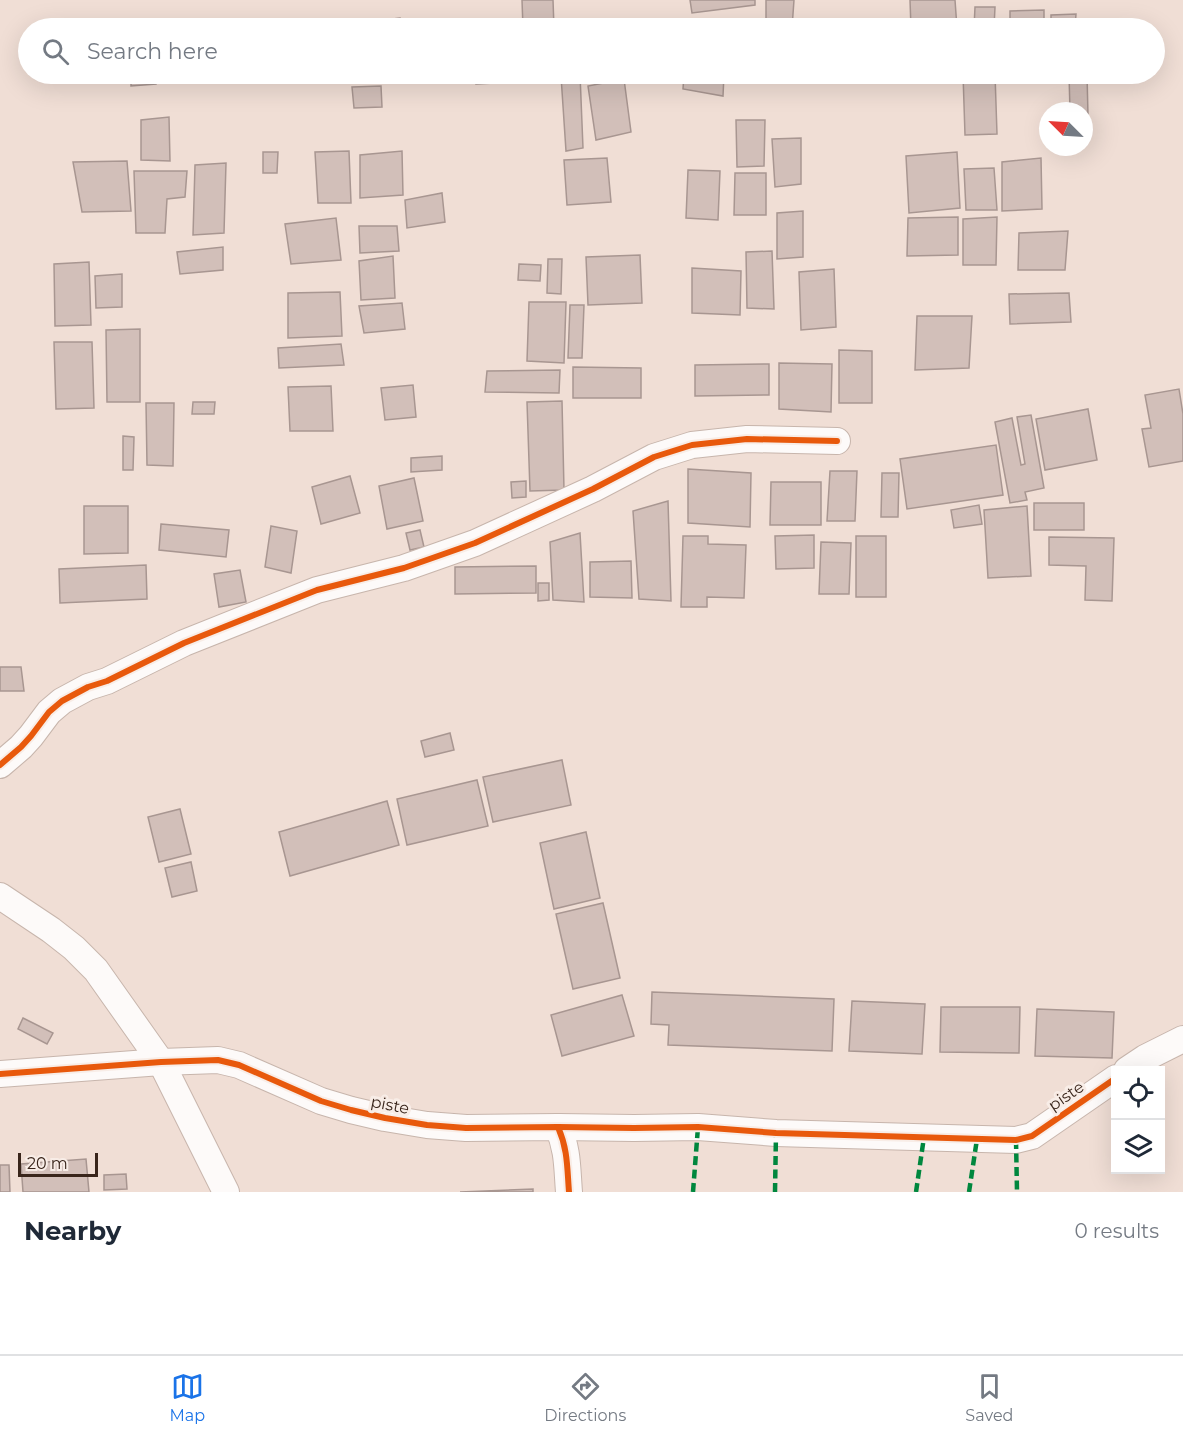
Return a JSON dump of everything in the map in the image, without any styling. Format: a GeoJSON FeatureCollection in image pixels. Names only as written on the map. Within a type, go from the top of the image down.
{"type":"FeatureCollection","features":[{"type":"Feature","properties":{"kind":"street"},"geometry":{"type":"LineString","coordinates":[[0,765],[21,747],[49,712],[62,701],[88,687],[107,681],[184,643],[317,590],[404,568],[475,543],[593,489],[654,457],[692,445],[747,439],[837,441]]}},
{"type":"Feature","properties":{"kind":"street"},"geometry":{"type":"LineString","coordinates":[[0,896],[59,936],[96,970],[161,1062],[226,1192]]}},
{"type":"Feature","properties":{"kind":"street"},"geometry":{"type":"LineString","coordinates":[[1134,1066],[1183,1039]]}},
{"type":"Feature","properties":{"kind":"street","name":"piste"},"geometry":{"type":"LineString","coordinates":[[0,1074],[218,1060],[239,1065],[321,1101],[351,1110],[427,1125],[466,1128],[698,1127],[776,1133],[1006,1140],[1032,1136],[1111,1081]]}},
{"type":"Feature","properties":{"kind":"street"},"geometry":{"type":"LineString","coordinates":[[558,1127],[567,1153],[568,1192]]}},
{"type":"Feature","properties":{"kind":"building"},"geometry":{"type":"Polygon","coordinates":[[[522,0],[553,0],[554,18],[523,18],[522,0]]]}},
{"type":"Feature","properties":{"kind":"building"},"geometry":{"type":"Polygon","coordinates":[[[690,0],[755,0],[755,5],[692,13],[690,0]]]}},
{"type":"Feature","properties":{"kind":"building"},"geometry":{"type":"Polygon","coordinates":[[[766,0],[794,0],[793,18],[766,18],[766,0]]]}},
{"type":"Feature","properties":{"kind":"building"},"geometry":{"type":"Polygon","coordinates":[[[910,0],[955,0],[956,18],[911,18],[910,0]]]}},
{"type":"Feature","properties":{"kind":"building"},"geometry":{"type":"Polygon","coordinates":[[[975,7],[995,7],[994,18],[974,18],[975,7]]]}},
{"type":"Feature","properties":{"kind":"building"},"geometry":{"type":"Polygon","coordinates":[[[1044,10],[1044,18],[1010,18],[1010,11],[1044,10]]]}},
{"type":"Feature","properties":{"kind":"building"},"geometry":{"type":"Polygon","coordinates":[[[1076,14],[1076,18],[1051,18],[1051,15],[1076,14]]]}},
{"type":"Feature","properties":{"kind":"building"},"geometry":{"type":"Polygon","coordinates":[[[131,84],[156,84],[131,86],[131,84]]]}},
{"type":"Feature","properties":{"kind":"building"},"geometry":{"type":"Polygon","coordinates":[[[562,84],[580,84],[583,148],[566,151],[562,84]]]}},
{"type":"Feature","properties":{"kind":"building"},"geometry":{"type":"Polygon","coordinates":[[[625,84],[631,132],[596,140],[588,86],[625,84]]]}},
{"type":"Feature","properties":{"kind":"building"},"geometry":{"type":"Polygon","coordinates":[[[683,84],[724,84],[723,96],[683,89],[683,84]]]}},
{"type":"Feature","properties":{"kind":"building"},"geometry":{"type":"Polygon","coordinates":[[[963,84],[995,84],[997,134],[965,135],[963,84]]]}},
{"type":"Feature","properties":{"kind":"building"},"geometry":{"type":"Polygon","coordinates":[[[1069,84],[1087,84],[1088,102],[1070,102],[1069,84]]]}},
{"type":"Feature","properties":{"kind":"building"},"geometry":{"type":"Polygon","coordinates":[[[381,86],[382,107],[354,108],[352,87],[381,86]]]}},
{"type":"Feature","properties":{"kind":"building"},"geometry":{"type":"Polygon","coordinates":[[[169,117],[170,161],[141,160],[141,120],[169,117]]]}},
{"type":"Feature","properties":{"kind":"building"},"geometry":{"type":"Polygon","coordinates":[[[736,120],[765,120],[764,166],[737,167],[736,120]]]}},
{"type":"Feature","properties":{"kind":"building"},"geometry":{"type":"Polygon","coordinates":[[[801,138],[801,184],[775,187],[772,139],[801,138]]]}},
{"type":"Feature","properties":{"kind":"building"},"geometry":{"type":"Polygon","coordinates":[[[349,151],[351,203],[318,203],[315,152],[349,151]]]}},
{"type":"Feature","properties":{"kind":"building"},"geometry":{"type":"Polygon","coordinates":[[[402,151],[403,195],[360,198],[360,155],[402,151]]]}},
{"type":"Feature","properties":{"kind":"building"},"geometry":{"type":"Polygon","coordinates":[[[263,152],[278,152],[277,173],[263,173],[263,152]]]}},
{"type":"Feature","properties":{"kind":"building"},"geometry":{"type":"Polygon","coordinates":[[[957,152],[960,208],[909,213],[906,156],[957,152]]]}},
{"type":"Feature","properties":{"kind":"building"},"geometry":{"type":"Polygon","coordinates":[[[607,158],[611,202],[567,205],[564,160],[607,158]]]}},
{"type":"Feature","properties":{"kind":"building"},"geometry":{"type":"Polygon","coordinates":[[[1041,158],[1042,209],[1002,211],[1002,162],[1041,158]]]}},
{"type":"Feature","properties":{"kind":"building"},"geometry":{"type":"Polygon","coordinates":[[[127,161],[131,211],[82,212],[73,162],[127,161]]]}},
{"type":"Feature","properties":{"kind":"building"},"geometry":{"type":"Polygon","coordinates":[[[226,163],[224,233],[193,235],[195,165],[226,163]]]}},
{"type":"Feature","properties":{"kind":"building"},"geometry":{"type":"Polygon","coordinates":[[[994,168],[997,210],[966,210],[964,169],[994,168]]]}},
{"type":"Feature","properties":{"kind":"building"},"geometry":{"type":"Polygon","coordinates":[[[688,170],[720,171],[718,220],[686,218],[688,170]]]}},
{"type":"Feature","properties":{"kind":"building"},"geometry":{"type":"Polygon","coordinates":[[[134,171],[187,171],[185,197],[167,199],[165,233],[136,233],[134,171]]]}},
{"type":"Feature","properties":{"kind":"building"},"geometry":{"type":"Polygon","coordinates":[[[735,173],[766,173],[766,215],[734,215],[735,173]]]}},
{"type":"Feature","properties":{"kind":"building"},"geometry":{"type":"Polygon","coordinates":[[[442,193],[445,222],[407,228],[405,200],[442,193]]]}},
{"type":"Feature","properties":{"kind":"building"},"geometry":{"type":"Polygon","coordinates":[[[803,211],[803,257],[777,259],[777,213],[803,211]]]}},
{"type":"Feature","properties":{"kind":"building"},"geometry":{"type":"Polygon","coordinates":[[[958,217],[958,255],[907,256],[908,218],[958,217]]]}},
{"type":"Feature","properties":{"kind":"building"},"geometry":{"type":"Polygon","coordinates":[[[997,217],[996,265],[963,265],[963,219],[997,217]]]}},
{"type":"Feature","properties":{"kind":"building"},"geometry":{"type":"Polygon","coordinates":[[[336,218],[341,260],[291,264],[285,224],[336,218]]]}},
{"type":"Feature","properties":{"kind":"building"},"geometry":{"type":"Polygon","coordinates":[[[359,226],[397,226],[399,251],[360,253],[359,226]]]}},
{"type":"Feature","properties":{"kind":"building"},"geometry":{"type":"Polygon","coordinates":[[[1068,231],[1065,270],[1018,270],[1019,233],[1068,231]]]}},
{"type":"Feature","properties":{"kind":"building"},"geometry":{"type":"Polygon","coordinates":[[[223,247],[223,270],[180,274],[177,252],[223,247]]]}},
{"type":"Feature","properties":{"kind":"building"},"geometry":{"type":"Polygon","coordinates":[[[772,251],[774,309],[747,308],[746,252],[772,251]]]}},
{"type":"Feature","properties":{"kind":"building"},"geometry":{"type":"Polygon","coordinates":[[[640,255],[642,303],[588,305],[586,257],[640,255]]]}},
{"type":"Feature","properties":{"kind":"building"},"geometry":{"type":"Polygon","coordinates":[[[393,256],[395,298],[361,300],[359,261],[393,256]]]}},
{"type":"Feature","properties":{"kind":"building"},"geometry":{"type":"Polygon","coordinates":[[[548,259],[562,259],[561,294],[547,293],[548,259]]]}},
{"type":"Feature","properties":{"kind":"building"},"geometry":{"type":"Polygon","coordinates":[[[89,262],[91,325],[55,326],[54,264],[89,262]]]}},
{"type":"Feature","properties":{"kind":"building"},"geometry":{"type":"Polygon","coordinates":[[[519,264],[541,265],[540,281],[518,280],[519,264]]]}},
{"type":"Feature","properties":{"kind":"building"},"geometry":{"type":"Polygon","coordinates":[[[692,268],[741,271],[740,315],[692,313],[692,268]]]}},
{"type":"Feature","properties":{"kind":"building"},"geometry":{"type":"Polygon","coordinates":[[[834,269],[836,327],[801,330],[799,272],[834,269]]]}},
{"type":"Feature","properties":{"kind":"building"},"geometry":{"type":"Polygon","coordinates":[[[122,274],[122,307],[96,308],[95,276],[122,274]]]}},
{"type":"Feature","properties":{"kind":"building"},"geometry":{"type":"Polygon","coordinates":[[[340,292],[342,336],[288,338],[288,293],[340,292]]]}},
{"type":"Feature","properties":{"kind":"building"},"geometry":{"type":"Polygon","coordinates":[[[1069,293],[1071,322],[1010,324],[1009,294],[1069,293]]]}},
{"type":"Feature","properties":{"kind":"building"},"geometry":{"type":"Polygon","coordinates":[[[529,302],[566,302],[564,363],[527,361],[529,302]]]}},
{"type":"Feature","properties":{"kind":"building"},"geometry":{"type":"Polygon","coordinates":[[[402,303],[405,329],[364,333],[359,306],[402,303]]]}},
{"type":"Feature","properties":{"kind":"building"},"geometry":{"type":"Polygon","coordinates":[[[570,305],[584,305],[582,358],[568,358],[570,305]]]}},
{"type":"Feature","properties":{"kind":"building"},"geometry":{"type":"Polygon","coordinates":[[[917,316],[972,316],[969,368],[915,370],[917,316]]]}},
{"type":"Feature","properties":{"kind":"building"},"geometry":{"type":"Polygon","coordinates":[[[140,329],[140,402],[107,402],[106,330],[140,329]]]}},
{"type":"Feature","properties":{"kind":"building"},"geometry":{"type":"Polygon","coordinates":[[[54,342],[92,342],[94,408],[56,409],[54,342]]]}},
{"type":"Feature","properties":{"kind":"building"},"geometry":{"type":"Polygon","coordinates":[[[341,344],[344,365],[279,368],[278,348],[341,344]]]}},
{"type":"Feature","properties":{"kind":"building"},"geometry":{"type":"Polygon","coordinates":[[[839,350],[872,351],[872,403],[839,403],[839,350]]]}},
{"type":"Feature","properties":{"kind":"building"},"geometry":{"type":"Polygon","coordinates":[[[779,363],[832,364],[831,412],[779,409],[779,363]]]}},
{"type":"Feature","properties":{"kind":"building"},"geometry":{"type":"Polygon","coordinates":[[[769,364],[769,395],[695,396],[695,365],[769,364]]]}},
{"type":"Feature","properties":{"kind":"building"},"geometry":{"type":"Polygon","coordinates":[[[573,367],[641,368],[641,398],[573,398],[573,367]]]}},
{"type":"Feature","properties":{"kind":"building"},"geometry":{"type":"Polygon","coordinates":[[[560,370],[559,393],[485,392],[487,371],[560,370]]]}},
{"type":"Feature","properties":{"kind":"building"},"geometry":{"type":"Polygon","coordinates":[[[413,385],[416,417],[385,420],[381,388],[413,385]]]}},
{"type":"Feature","properties":{"kind":"building"},"geometry":{"type":"Polygon","coordinates":[[[331,386],[333,431],[290,431],[288,387],[331,386]]]}},
{"type":"Feature","properties":{"kind":"building"},"geometry":{"type":"Polygon","coordinates":[[[1179,389],[1183,414],[1183,461],[1149,467],[1142,429],[1151,428],[1145,395],[1179,389]]]}},
{"type":"Feature","properties":{"kind":"building"},"geometry":{"type":"Polygon","coordinates":[[[562,401],[564,490],[530,491],[527,402],[562,401]]]}},
{"type":"Feature","properties":{"kind":"building"},"geometry":{"type":"Polygon","coordinates":[[[193,402],[215,402],[214,414],[192,414],[193,402]]]}},
{"type":"Feature","properties":{"kind":"building"},"geometry":{"type":"Polygon","coordinates":[[[146,403],[174,403],[173,466],[147,465],[146,403]]]}},
{"type":"Feature","properties":{"kind":"building"},"geometry":{"type":"Polygon","coordinates":[[[1088,409],[1097,460],[1045,470],[1036,419],[1088,409]]]}},
{"type":"Feature","properties":{"kind":"building"},"geometry":{"type":"Polygon","coordinates":[[[1031,415],[1044,488],[1025,492],[1027,500],[1010,503],[995,422],[1012,418],[1021,465],[1025,464],[1017,417],[1031,415]]]}},
{"type":"Feature","properties":{"kind":"building"},"geometry":{"type":"Polygon","coordinates":[[[123,436],[134,437],[133,470],[123,470],[123,436]]]}},
{"type":"Feature","properties":{"kind":"building"},"geometry":{"type":"Polygon","coordinates":[[[996,445],[1003,495],[907,509],[900,459],[996,445]]]}},
{"type":"Feature","properties":{"kind":"building"},"geometry":{"type":"Polygon","coordinates":[[[442,456],[442,470],[411,472],[411,458],[442,456]]]}},
{"type":"Feature","properties":{"kind":"building"},"geometry":{"type":"Polygon","coordinates":[[[688,469],[751,473],[750,527],[688,523],[688,469]]]}},
{"type":"Feature","properties":{"kind":"building"},"geometry":{"type":"Polygon","coordinates":[[[830,471],[857,471],[855,521],[827,521],[830,471]]]}},
{"type":"Feature","properties":{"kind":"building"},"geometry":{"type":"Polygon","coordinates":[[[882,473],[899,473],[898,517],[881,517],[882,473]]]}},
{"type":"Feature","properties":{"kind":"building"},"geometry":{"type":"Polygon","coordinates":[[[350,476],[360,513],[321,524],[312,487],[350,476]]]}},
{"type":"Feature","properties":{"kind":"building"},"geometry":{"type":"Polygon","coordinates":[[[414,478],[423,521],[387,529],[379,486],[414,478]]]}},
{"type":"Feature","properties":{"kind":"building"},"geometry":{"type":"Polygon","coordinates":[[[526,481],[526,497],[512,498],[511,482],[526,481]]]}},
{"type":"Feature","properties":{"kind":"building"},"geometry":{"type":"Polygon","coordinates":[[[771,482],[821,482],[821,525],[770,525],[771,482]]]}},
{"type":"Feature","properties":{"kind":"building"},"geometry":{"type":"Polygon","coordinates":[[[668,501],[671,601],[639,599],[633,511],[668,501]]]}},
{"type":"Feature","properties":{"kind":"building"},"geometry":{"type":"Polygon","coordinates":[[[1034,503],[1084,503],[1084,530],[1034,530],[1034,503]]]}},
{"type":"Feature","properties":{"kind":"building"},"geometry":{"type":"Polygon","coordinates":[[[979,505],[982,524],[954,528],[951,510],[979,505]]]}},
{"type":"Feature","properties":{"kind":"building"},"geometry":{"type":"Polygon","coordinates":[[[84,506],[128,506],[128,553],[84,554],[84,506]]]}},
{"type":"Feature","properties":{"kind":"building"},"geometry":{"type":"Polygon","coordinates":[[[1027,506],[1031,576],[988,578],[984,510],[1027,506]]]}},
{"type":"Feature","properties":{"kind":"building"},"geometry":{"type":"Polygon","coordinates":[[[161,524],[229,530],[226,557],[159,550],[161,524]]]}},
{"type":"Feature","properties":{"kind":"building"},"geometry":{"type":"Polygon","coordinates":[[[271,526],[297,531],[291,573],[265,567],[271,526]]]}},
{"type":"Feature","properties":{"kind":"building"},"geometry":{"type":"Polygon","coordinates":[[[420,530],[424,547],[410,550],[406,533],[420,530]]]}},
{"type":"Feature","properties":{"kind":"building"},"geometry":{"type":"Polygon","coordinates":[[[580,533],[584,602],[553,600],[550,542],[580,533]]]}},
{"type":"Feature","properties":{"kind":"building"},"geometry":{"type":"Polygon","coordinates":[[[814,535],[814,568],[776,569],[775,536],[814,535]]]}},
{"type":"Feature","properties":{"kind":"building"},"geometry":{"type":"Polygon","coordinates":[[[683,536],[708,536],[708,544],[746,545],[744,598],[707,597],[707,607],[681,607],[683,536]]]}},
{"type":"Feature","properties":{"kind":"building"},"geometry":{"type":"Polygon","coordinates":[[[856,536],[886,536],[886,597],[856,597],[856,536]]]}},
{"type":"Feature","properties":{"kind":"building"},"geometry":{"type":"Polygon","coordinates":[[[1049,537],[1114,538],[1112,601],[1085,600],[1086,566],[1049,565],[1049,537]]]}},
{"type":"Feature","properties":{"kind":"building"},"geometry":{"type":"Polygon","coordinates":[[[821,542],[851,543],[849,594],[819,594],[821,542]]]}},
{"type":"Feature","properties":{"kind":"building"},"geometry":{"type":"Polygon","coordinates":[[[631,561],[632,598],[590,597],[590,562],[631,561]]]}},
{"type":"Feature","properties":{"kind":"building"},"geometry":{"type":"Polygon","coordinates":[[[146,565],[147,599],[60,603],[59,569],[146,565]]]}},
{"type":"Feature","properties":{"kind":"building"},"geometry":{"type":"Polygon","coordinates":[[[536,566],[536,593],[455,594],[455,567],[536,566]]]}},
{"type":"Feature","properties":{"kind":"building"},"geometry":{"type":"Polygon","coordinates":[[[240,570],[246,602],[219,607],[214,574],[240,570]]]}},
{"type":"Feature","properties":{"kind":"building"},"geometry":{"type":"Polygon","coordinates":[[[538,583],[549,583],[549,600],[538,601],[538,583]]]}},
{"type":"Feature","properties":{"kind":"building"},"geometry":{"type":"Polygon","coordinates":[[[0,667],[21,667],[24,691],[0,691],[0,667]]]}},
{"type":"Feature","properties":{"kind":"building"},"geometry":{"type":"Polygon","coordinates":[[[450,733],[454,750],[425,757],[421,741],[450,733]]]}},
{"type":"Feature","properties":{"kind":"building"},"geometry":{"type":"Polygon","coordinates":[[[562,760],[571,805],[493,822],[483,777],[562,760]]]}},
{"type":"Feature","properties":{"kind":"building"},"geometry":{"type":"Polygon","coordinates":[[[477,780],[488,826],[407,845],[397,799],[477,780]]]}},
{"type":"Feature","properties":{"kind":"building"},"geometry":{"type":"Polygon","coordinates":[[[387,801],[399,845],[290,876],[279,832],[387,801]]]}},
{"type":"Feature","properties":{"kind":"building"},"geometry":{"type":"Polygon","coordinates":[[[180,809],[191,854],[159,862],[148,817],[180,809]]]}},
{"type":"Feature","properties":{"kind":"building"},"geometry":{"type":"Polygon","coordinates":[[[586,832],[600,898],[554,909],[540,843],[586,832]]]}},
{"type":"Feature","properties":{"kind":"building"},"geometry":{"type":"Polygon","coordinates":[[[191,862],[197,891],[172,897],[165,868],[191,862]]]}},
{"type":"Feature","properties":{"kind":"building"},"geometry":{"type":"Polygon","coordinates":[[[603,903],[620,978],[573,989],[556,914],[603,903]]]}},
{"type":"Feature","properties":{"kind":"building"},"geometry":{"type":"Polygon","coordinates":[[[652,992],[834,999],[832,1051],[668,1045],[669,1025],[651,1024],[652,992]]]}},
{"type":"Feature","properties":{"kind":"building"},"geometry":{"type":"Polygon","coordinates":[[[622,995],[634,1036],[562,1056],[551,1015],[622,995]]]}},
{"type":"Feature","properties":{"kind":"building"},"geometry":{"type":"Polygon","coordinates":[[[852,1001],[925,1004],[922,1054],[849,1051],[852,1001]]]}},
{"type":"Feature","properties":{"kind":"building"},"geometry":{"type":"Polygon","coordinates":[[[941,1007],[1020,1007],[1019,1053],[940,1052],[941,1007]]]}},
{"type":"Feature","properties":{"kind":"building"},"geometry":{"type":"Polygon","coordinates":[[[1037,1009],[1114,1012],[1112,1058],[1035,1056],[1037,1009]]]}},
{"type":"Feature","properties":{"kind":"building"},"geometry":{"type":"Polygon","coordinates":[[[23,1018],[53,1033],[47,1044],[18,1029],[23,1018]]]}},
{"type":"Feature","properties":{"kind":"building"},"geometry":{"type":"Polygon","coordinates":[[[86,1159],[89,1192],[23,1192],[21,1164],[86,1159]]]}},
{"type":"Feature","properties":{"kind":"building"},"geometry":{"type":"Polygon","coordinates":[[[0,1165],[9,1165],[10,1192],[0,1192],[0,1165]]]}},
{"type":"Feature","properties":{"kind":"building"},"geometry":{"type":"Polygon","coordinates":[[[126,1174],[127,1189],[104,1190],[104,1175],[126,1174]]]}},
{"type":"Feature","properties":{"kind":"building"},"geometry":{"type":"Polygon","coordinates":[[[533,1189],[533,1192],[460,1192],[533,1189]]]}},
{"type":"Feature","properties":{"kind":"marked path"},"geometry":{"type":"LineString","coordinates":[[693,1192],[698,1127]]}},
{"type":"Feature","properties":{"kind":"marked path"},"geometry":{"type":"LineString","coordinates":[[775,1192],[776,1133]]}},
{"type":"Feature","properties":{"kind":"marked path"},"geometry":{"type":"LineString","coordinates":[[916,1192],[924,1137]]}},
{"type":"Feature","properties":{"kind":"marked path"},"geometry":{"type":"LineString","coordinates":[[969,1192],[977,1139]]}},
{"type":"Feature","properties":{"kind":"marked path"},"geometry":{"type":"LineString","coordinates":[[1016,1140],[1017,1192]]}},
{"type":"Feature","properties":{"kind":"cycle path"},"geometry":{"type":"LineString","coordinates":[[0,765],[21,747],[49,712],[62,701],[88,687],[107,681],[184,643],[317,590],[404,568],[475,543],[593,489],[654,457],[692,445],[747,439],[837,441]]}},
{"type":"Feature","properties":{"kind":"cycle path"},"geometry":{"type":"LineString","coordinates":[[0,1074],[218,1060],[239,1065],[321,1101],[385,1118],[427,1125],[466,1128],[558,1127],[565,1151],[569,1192]]}},
{"type":"Feature","properties":{"kind":"cycle path"},"geometry":{"type":"LineString","coordinates":[[558,1127],[698,1127],[776,1133],[1016,1140],[1032,1136],[1111,1081]]}}]}
